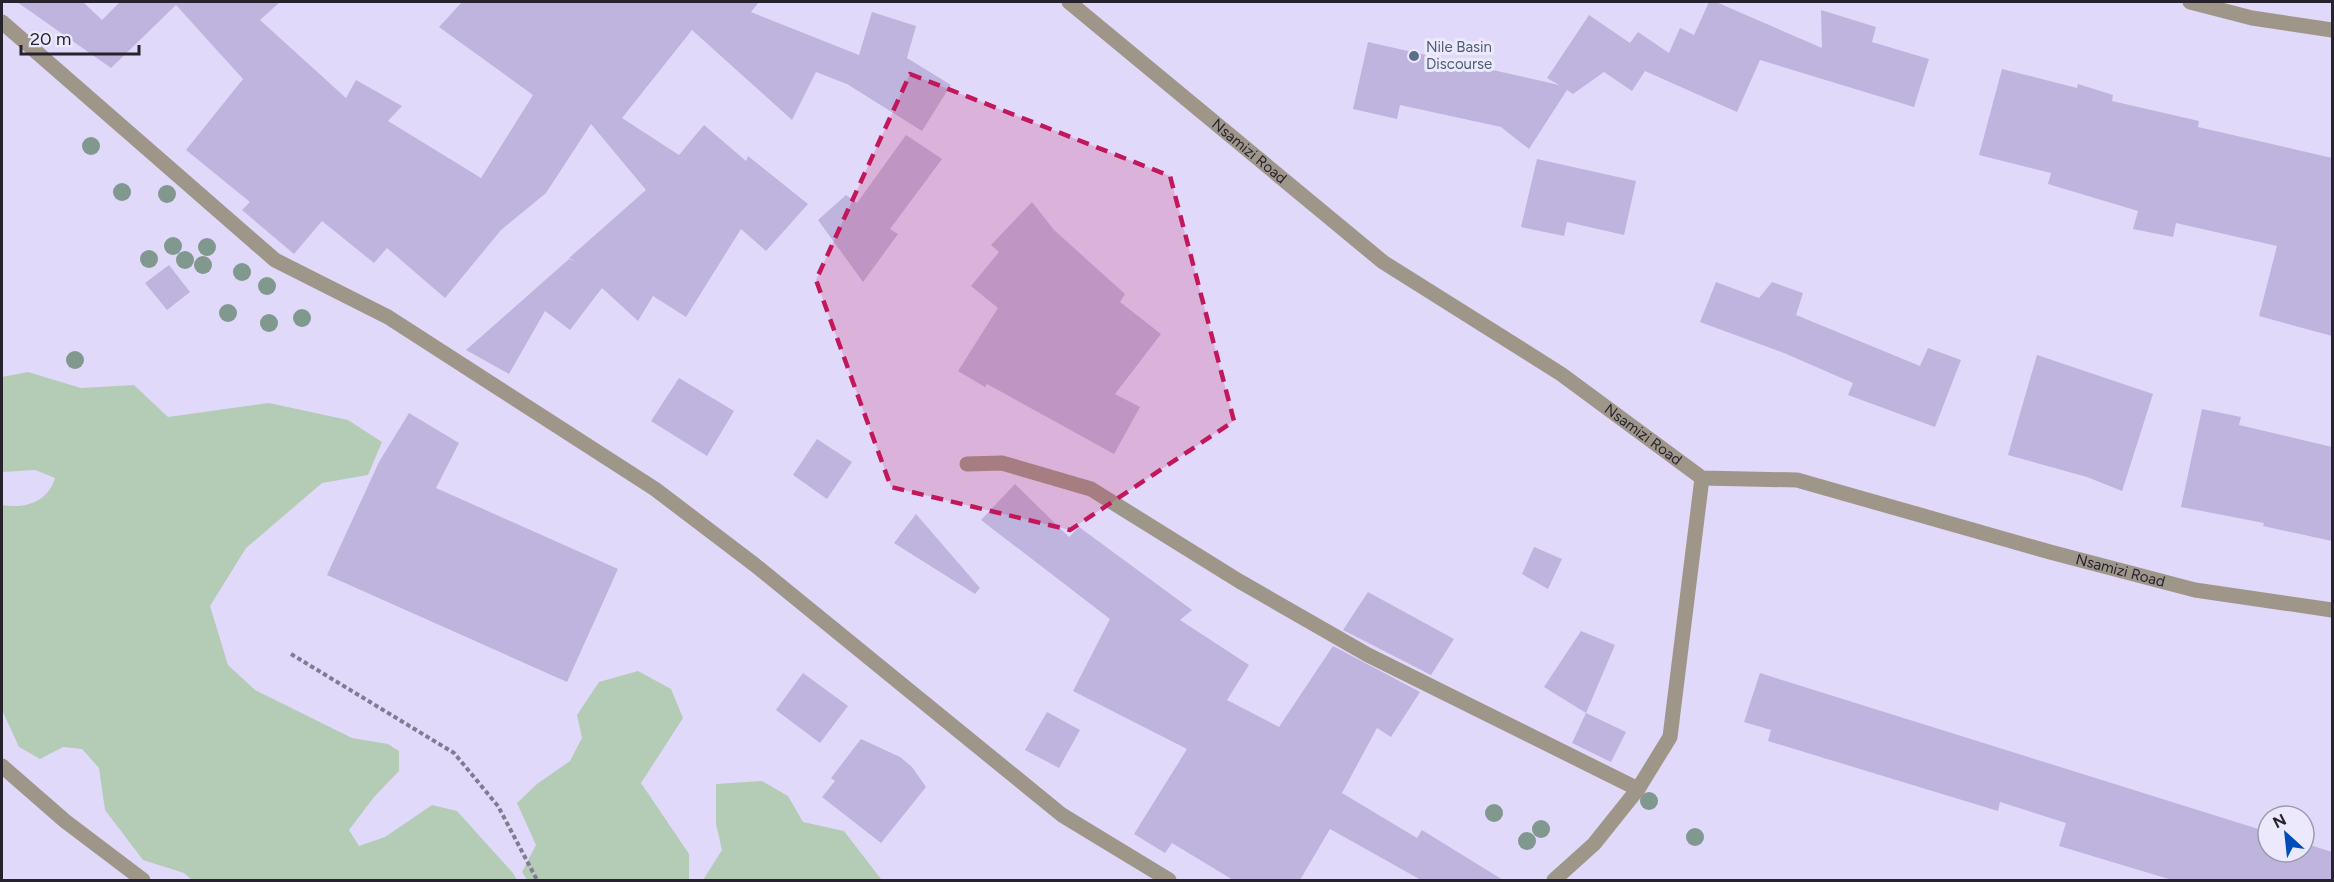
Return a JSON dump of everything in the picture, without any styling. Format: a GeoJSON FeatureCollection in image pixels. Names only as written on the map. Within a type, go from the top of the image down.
{"type":"FeatureCollection","features":[{"type":"Feature","properties":{"kind":"street","name":"Nsamizi Road"},"geometry":{"type":"LineString","coordinates":[[1069,2],[1383,262],[1561,374],[1702,478],[1797,480],[2050,552],[2194,590],[2332,610]]}},
{"type":"Feature","properties":{"kind":"street"},"geometry":{"type":"LineString","coordinates":[[2190,2],[2252,18],[2332,30]]}},
{"type":"Feature","properties":{"kind":"street"},"geometry":{"type":"LineString","coordinates":[[2,22],[274,260],[388,316],[655,489],[755,566],[1062,815],[1169,880]]}},
{"type":"Feature","properties":{"kind":"street"},"geometry":{"type":"LineString","coordinates":[[967,464],[1002,463],[1091,489],[1239,581],[1368,656],[1638,789]]}},
{"type":"Feature","properties":{"kind":"street"},"geometry":{"type":"LineString","coordinates":[[1554,880],[1594,844],[1638,789],[1670,737],[1702,478]]}},
{"type":"Feature","properties":{"kind":"street"},"geometry":{"type":"LineString","coordinates":[[2,766],[65,821],[143,880]]}},
{"type":"Feature","properties":{"kind":"path"},"geometry":{"type":"LineString","coordinates":[[291,654],[454,753],[498,806],[537,880]]}},
{"type":"Feature","properties":{"kind":"highlighted area"},"geometry":{"type":"Polygon","coordinates":[[[910,74],[1170,176],[1234,421],[1070,530],[891,487],[816,280],[910,74]]]}},
{"type":"Feature","properties":{"kind":"green space"},"geometry":{"type":"Polygon","coordinates":[[[28,372],[81,388],[134,385],[168,417],[269,403],[348,420],[382,442],[368,475],[322,483],[246,548],[210,606],[228,665],[255,690],[352,738],[388,744],[399,751],[399,771],[374,797],[349,830],[359,846],[385,837],[432,805],[457,811],[517,880],[192,880],[184,873],[143,860],[105,810],[99,768],[82,749],[63,747],[40,759],[19,747],[2,710],[2,505],[19,506],[34,502],[47,493],[55,478],[35,470],[2,472],[2,377],[28,372]]]}},
{"type":"Feature","properties":{"kind":"green space"},"geometry":{"type":"Polygon","coordinates":[[[638,671],[671,689],[683,718],[641,783],[689,854],[689,880],[527,880],[522,872],[536,845],[517,803],[537,784],[570,761],[582,738],[577,715],[599,682],[638,671]]]}},
{"type":"Feature","properties":{"kind":"green space"},"geometry":{"type":"Polygon","coordinates":[[[762,781],[788,796],[803,822],[844,831],[881,879],[885,880],[703,880],[722,850],[716,824],[716,784],[762,781]]]}},
{"type":"Feature","properties":{"kind":"building"},"geometry":{"type":"Polygon","coordinates":[[[17,2],[83,2],[102,20],[120,2],[280,2],[260,20],[346,98],[356,80],[402,106],[388,121],[481,178],[533,95],[439,27],[462,2],[759,2],[751,12],[859,55],[872,12],[916,26],[907,58],[951,85],[922,131],[847,84],[816,72],[792,120],[692,30],[622,118],[679,155],[704,125],[746,161],[748,156],[808,204],[766,251],[741,229],[686,317],[653,296],[638,321],[602,288],[570,330],[545,311],[509,374],[466,350],[569,259],[574,261],[569,258],[646,190],[591,124],[546,193],[501,230],[445,298],[387,248],[374,263],[322,221],[294,254],[242,210],[250,202],[186,150],[243,79],[176,5],[111,68],[17,2]]]}},
{"type":"Feature","properties":{"kind":"building"},"geometry":{"type":"Polygon","coordinates":[[[1709,2],[1716,2],[1822,48],[1821,10],[1876,27],[1872,42],[1929,59],[1914,107],[1760,60],[1737,112],[1645,71],[1632,91],[1604,72],[1573,94],[1567,90],[1529,149],[1501,127],[1400,105],[1397,119],[1353,109],[1368,42],[1559,85],[1547,78],[1589,15],[1630,43],[1638,32],[1669,53],[1680,28],[1694,35],[1709,2]]]}},
{"type":"Feature","properties":{"kind":"building"},"geometry":{"type":"Polygon","coordinates":[[[2002,69],[2077,88],[2078,84],[2113,95],[2112,101],[2199,121],[2198,127],[2332,158],[2332,336],[2259,316],[2277,246],[2176,223],[2173,237],[2133,229],[2138,211],[2048,184],[2051,173],[1979,155],[2002,69]]]}},
{"type":"Feature","properties":{"kind":"building"},"geometry":{"type":"Polygon","coordinates":[[[906,135],[942,159],[890,229],[898,234],[863,282],[818,220],[846,195],[857,203],[906,135]]]}},
{"type":"Feature","properties":{"kind":"building"},"geometry":{"type":"Polygon","coordinates":[[[1537,159],[1636,181],[1624,235],[1567,222],[1564,236],[1521,227],[1537,159]]]}},
{"type":"Feature","properties":{"kind":"building"},"geometry":{"type":"Polygon","coordinates":[[[1032,202],[1054,230],[1125,294],[1120,302],[1161,334],[1115,394],[1140,407],[1114,454],[987,384],[985,387],[958,371],[998,308],[971,286],[999,252],[991,245],[1032,202]]]}},
{"type":"Feature","properties":{"kind":"building"},"geometry":{"type":"Polygon","coordinates":[[[169,265],[190,292],[167,310],[145,283],[169,265]]]}},
{"type":"Feature","properties":{"kind":"building"},"geometry":{"type":"Polygon","coordinates":[[[1716,282],[1759,298],[1772,282],[1803,293],[1796,315],[1920,366],[1928,348],[1961,360],[1935,427],[1848,395],[1853,383],[1784,353],[1700,322],[1716,282]]]}},
{"type":"Feature","properties":{"kind":"building"},"geometry":{"type":"Polygon","coordinates":[[[2037,355],[2153,394],[2122,491],[2087,477],[2008,455],[2037,355]]]}},
{"type":"Feature","properties":{"kind":"building"},"geometry":{"type":"Polygon","coordinates":[[[679,378],[734,411],[707,456],[651,421],[679,378]]]}},
{"type":"Feature","properties":{"kind":"building"},"geometry":{"type":"Polygon","coordinates":[[[2202,409],[2241,417],[2239,425],[2332,447],[2332,541],[2263,526],[2264,523],[2181,507],[2202,409]]]}},
{"type":"Feature","properties":{"kind":"building"},"geometry":{"type":"Polygon","coordinates":[[[409,413],[459,443],[436,488],[618,569],[567,682],[327,575],[379,462],[409,413]]]}},
{"type":"Feature","properties":{"kind":"building"},"geometry":{"type":"Polygon","coordinates":[[[817,439],[852,462],[827,499],[793,475],[817,439]]]}},
{"type":"Feature","properties":{"kind":"building"},"geometry":{"type":"Polygon","coordinates":[[[1015,484],[1069,537],[1079,527],[1192,610],[1180,620],[1249,665],[1227,700],[1279,727],[1333,646],[1420,692],[1391,737],[1377,728],[1342,793],[1417,838],[1422,830],[1503,880],[1421,880],[1330,829],[1300,880],[1233,880],[1172,843],[1165,853],[1134,834],[1187,749],[1073,691],[1110,619],[981,520],[1015,484]]]}},
{"type":"Feature","properties":{"kind":"building"},"geometry":{"type":"Polygon","coordinates":[[[916,514],[980,588],[975,594],[894,543],[916,514]]]}},
{"type":"Feature","properties":{"kind":"building"},"geometry":{"type":"Polygon","coordinates":[[[1534,547],[1562,559],[1548,589],[1522,574],[1534,547]]]}},
{"type":"Feature","properties":{"kind":"building"},"geometry":{"type":"Polygon","coordinates":[[[1368,592],[1454,639],[1431,675],[1343,630],[1368,592]]]}},
{"type":"Feature","properties":{"kind":"building"},"geometry":{"type":"Polygon","coordinates":[[[1581,631],[1615,645],[1586,713],[1544,687],[1581,631]]]}},
{"type":"Feature","properties":{"kind":"building"},"geometry":{"type":"Polygon","coordinates":[[[803,673],[848,706],[820,743],[776,710],[803,673]]]}},
{"type":"Feature","properties":{"kind":"building"},"geometry":{"type":"Polygon","coordinates":[[[1760,673],[2256,828],[2256,864],[2316,864],[2316,847],[2332,852],[2332,880],[2172,880],[2059,846],[2066,823],[2000,802],[1998,811],[1768,741],[1771,730],[1744,722],[1760,673]]]}},
{"type":"Feature","properties":{"kind":"building"},"geometry":{"type":"Polygon","coordinates":[[[1047,712],[1080,730],[1059,768],[1025,750],[1047,712]]]}},
{"type":"Feature","properties":{"kind":"building"},"geometry":{"type":"Polygon","coordinates":[[[1586,713],[1626,732],[1611,762],[1572,743],[1586,713]]]}},
{"type":"Feature","properties":{"kind":"building"},"geometry":{"type":"Polygon","coordinates":[[[861,739],[900,757],[912,767],[926,787],[881,843],[822,797],[835,781],[831,778],[861,739]]]}},
{"type":"Feature","properties":{"kind":"place","name":"Nile Basin Discourse"},"geometry":{"type":"Point","coordinates":[1414,56]}}]}
